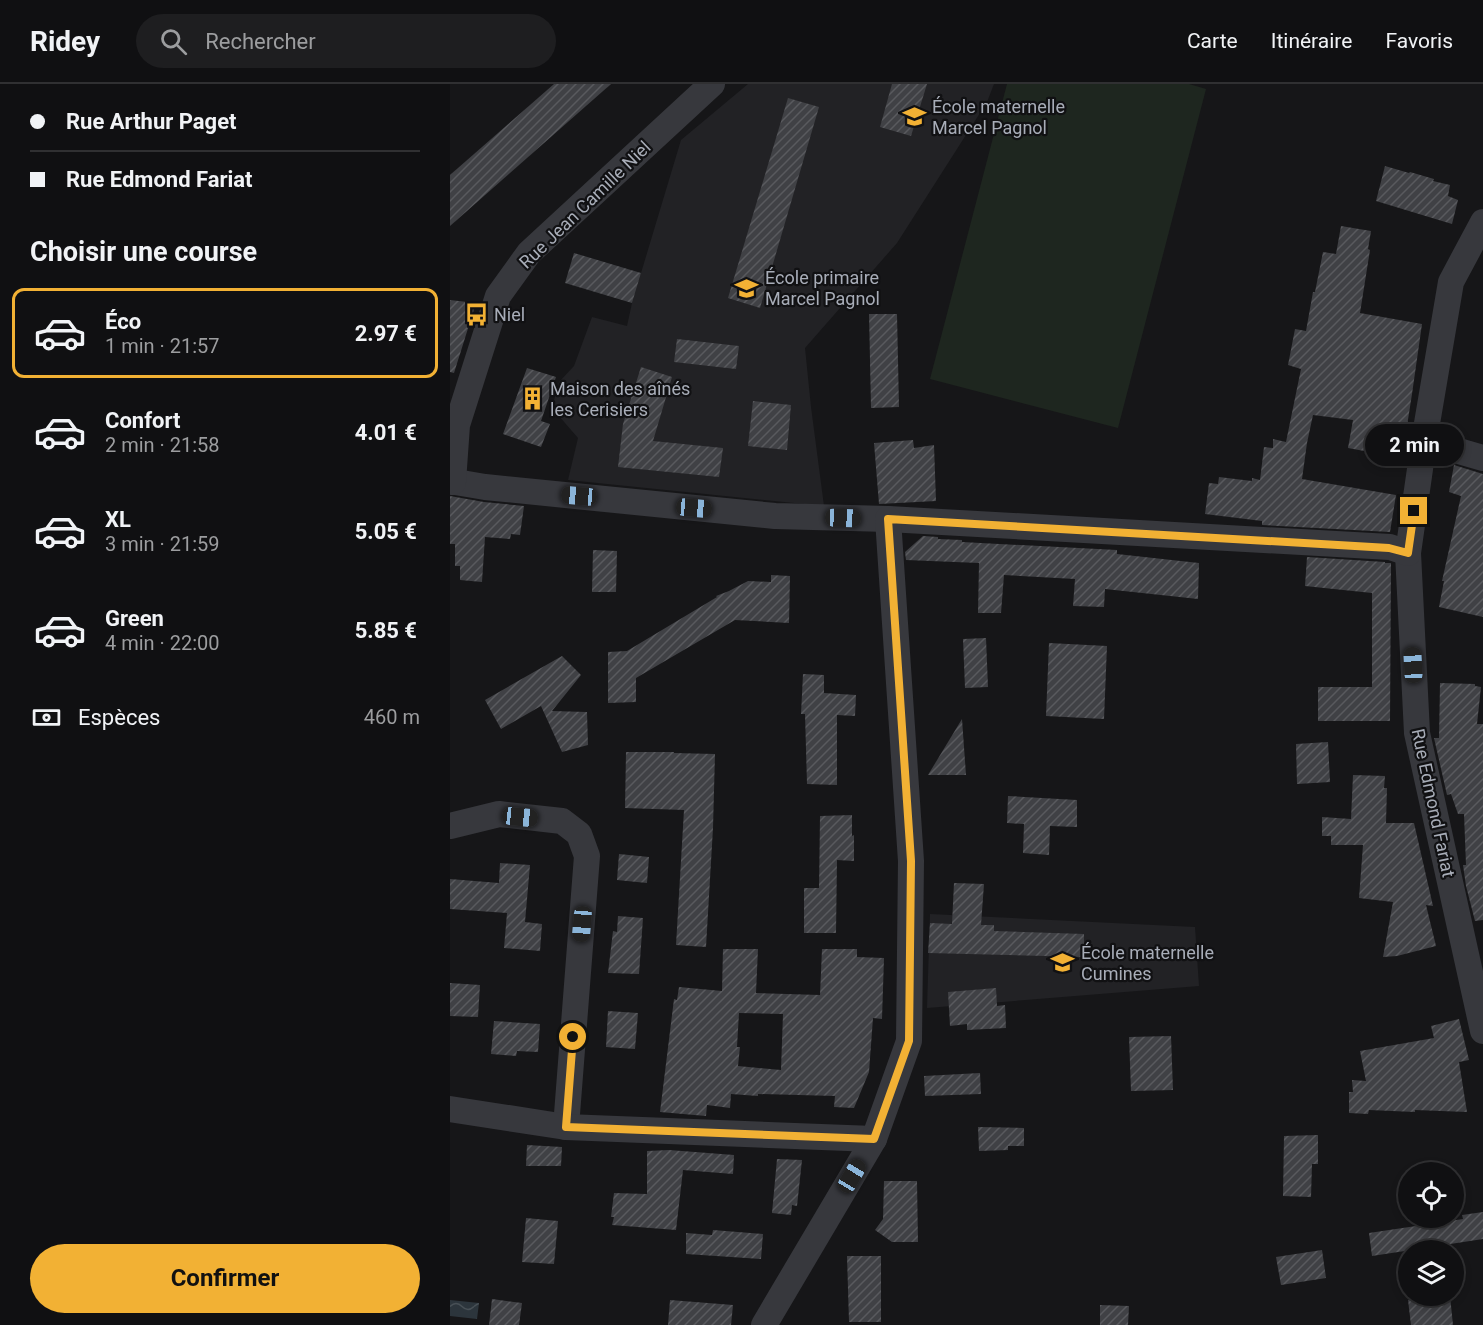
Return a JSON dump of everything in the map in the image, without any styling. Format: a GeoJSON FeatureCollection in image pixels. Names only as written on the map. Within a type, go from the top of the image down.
{"type":"FeatureCollection","features":[{"type":"Feature","properties":{"kind":"street","name":"Rue Jean Camille Niel"},"geometry":{"type":"LineString","coordinates":[[451,482],[457,425],[498,296],[529,253],[683,112],[702,87]]}},
{"type":"Feature","properties":{"kind":"street","name":"Rue Edmond Fariat"},"geometry":{"type":"LineString","coordinates":[[1483,222],[1451,282],[1408,553],[1417,733],[1483,1031]]}},
{"type":"Feature","properties":{"kind":"street"},"geometry":{"type":"LineString","coordinates":[[1424,441],[1483,458]]}},
{"type":"Feature","properties":{"kind":"street"},"geometry":{"type":"LineString","coordinates":[[451,482],[775,516],[888,519],[1389,548],[1408,553]]}},
{"type":"Feature","properties":{"kind":"street"},"geometry":{"type":"LineString","coordinates":[[764,1325],[874,1139],[909,1041],[911,861],[888,519]]}},
{"type":"Feature","properties":{"kind":"street"},"geometry":{"type":"LineString","coordinates":[[450,826],[499,814],[562,821],[579,834],[587,856],[566,1127]]}},
{"type":"Feature","properties":{"kind":"street"},"geometry":{"type":"LineString","coordinates":[[450,1109],[566,1127],[874,1139]]}},
{"type":"Feature","properties":{"kind":"shaded area","name":"École primaire Marcel Pagnol"},"geometry":{"type":"Polygon","coordinates":[[[748,84],[994,84],[987,102],[897,243],[805,348],[824,506],[568,480],[578,438],[552,408],[559,382],[574,366],[592,317],[627,326],[681,140],[748,84]]]}},
{"type":"Feature","properties":{"kind":"shaded area"},"geometry":{"type":"Polygon","coordinates":[[[1007,84],[1189,84],[1206,89],[1118,428],[930,379],[1007,84]]]}},
{"type":"Feature","properties":{"kind":"shaded area","name":"École maternelle Cumines"},"geometry":{"type":"Polygon","coordinates":[[[930,914],[1195,927],[1199,986],[927,1008],[930,914]]]}},
{"type":"Feature","properties":{"kind":"water"},"geometry":{"type":"Polygon","coordinates":[[[450,1300],[479,1303],[477,1319],[450,1316],[450,1300]]]}},
{"type":"Feature","properties":{"kind":"building"},"geometry":{"type":"Polygon","coordinates":[[[554,84],[611,84],[450,226],[450,175],[554,84]]]}},
{"type":"Feature","properties":{"kind":"building"},"geometry":{"type":"Polygon","coordinates":[[[892,84],[927,84],[911,136],[880,127],[892,84]]]}},
{"type":"Feature","properties":{"kind":"building"},"geometry":{"type":"Polygon","coordinates":[[[788,98],[819,107],[760,308],[728,298],[788,98]]]}},
{"type":"Feature","properties":{"kind":"building"},"geometry":{"type":"Polygon","coordinates":[[[1385,166],[1450,185],[1448,196],[1458,200],[1452,224],[1376,201],[1385,166]]]}},
{"type":"Feature","properties":{"kind":"building"},"geometry":{"type":"Polygon","coordinates":[[[1341,226],[1371,231],[1360,313],[1422,324],[1412,394],[1402,458],[1348,448],[1353,420],[1313,415],[1302,479],[1396,495],[1390,532],[1262,525],[1262,521],[1205,514],[1209,483],[1218,484],[1219,477],[1260,480],[1264,447],[1273,448],[1273,439],[1286,442],[1301,369],[1288,365],[1295,329],[1306,331],[1323,252],[1336,254],[1341,226]]]}},
{"type":"Feature","properties":{"kind":"building"},"geometry":{"type":"Polygon","coordinates":[[[574,253],[641,273],[632,303],[565,283],[574,253]]]}},
{"type":"Feature","properties":{"kind":"building"},"geometry":{"type":"Polygon","coordinates":[[[450,300],[476,303],[454,373],[450,372],[450,300]]]}},
{"type":"Feature","properties":{"kind":"building"},"geometry":{"type":"Polygon","coordinates":[[[869,314],[897,314],[899,407],[871,408],[869,314]]]}},
{"type":"Feature","properties":{"kind":"building"},"geometry":{"type":"Polygon","coordinates":[[[677,339],[739,346],[736,369],[674,362],[677,339]]]}},
{"type":"Feature","properties":{"kind":"building"},"geometry":{"type":"Polygon","coordinates":[[[641,367],[672,377],[653,441],[723,448],[719,477],[618,467],[623,424],[641,367]]]}},
{"type":"Feature","properties":{"kind":"building","name":"Maison des aînés les Cerisiers"},"geometry":{"type":"Polygon","coordinates":[[[527,368],[556,377],[541,421],[550,424],[541,447],[503,434],[527,368]]]}},
{"type":"Feature","properties":{"kind":"building"},"geometry":{"type":"Polygon","coordinates":[[[753,401],[791,405],[787,450],[748,446],[753,401]]]}},
{"type":"Feature","properties":{"kind":"building"},"geometry":{"type":"Polygon","coordinates":[[[913,440],[914,448],[934,445],[936,501],[879,504],[874,443],[913,440]]]}},
{"type":"Feature","properties":{"kind":"building"},"geometry":{"type":"Polygon","coordinates":[[[1454,465],[1483,474],[1483,617],[1439,607],[1444,581],[1442,581],[1461,496],[1449,492],[1454,465]]]}},
{"type":"Feature","properties":{"kind":"building"},"geometry":{"type":"Polygon","coordinates":[[[450,496],[524,506],[520,535],[511,534],[510,539],[485,537],[482,582],[460,580],[460,566],[455,566],[455,544],[450,544],[450,496]]]}},
{"type":"Feature","properties":{"kind":"building"},"geometry":{"type":"Polygon","coordinates":[[[923,536],[962,540],[962,542],[1117,550],[1117,554],[1199,563],[1198,599],[1105,589],[1104,607],[1073,606],[1075,579],[1004,575],[1001,613],[978,613],[979,563],[906,560],[905,552],[923,536]]]}},
{"type":"Feature","properties":{"kind":"building"},"geometry":{"type":"Polygon","coordinates":[[[593,550],[617,551],[616,592],[592,592],[593,550]]]}},
{"type":"Feature","properties":{"kind":"building"},"geometry":{"type":"Polygon","coordinates":[[[1307,557],[1391,563],[1390,721],[1318,721],[1318,687],[1372,687],[1372,593],[1305,586],[1307,557]]]}},
{"type":"Feature","properties":{"kind":"building"},"geometry":{"type":"Polygon","coordinates":[[[771,575],[790,576],[789,623],[735,620],[636,678],[636,702],[608,703],[608,652],[627,651],[716,596],[748,581],[771,582],[771,575]]]}},
{"type":"Feature","properties":{"kind":"building"},"geometry":{"type":"Polygon","coordinates":[[[986,638],[988,687],[965,688],[963,639],[986,638]]]}},
{"type":"Feature","properties":{"kind":"building"},"geometry":{"type":"Polygon","coordinates":[[[1049,643],[1107,646],[1104,719],[1046,716],[1049,643]]]}},
{"type":"Feature","properties":{"kind":"building"},"geometry":{"type":"Polygon","coordinates":[[[562,656],[581,675],[552,711],[587,712],[588,745],[562,752],[541,706],[501,729],[485,700],[562,656]]]}},
{"type":"Feature","properties":{"kind":"building"},"geometry":{"type":"Polygon","coordinates":[[[803,674],[824,675],[824,693],[856,695],[855,716],[837,715],[837,785],[807,784],[805,714],[801,714],[803,674]]]}},
{"type":"Feature","properties":{"kind":"building"},"geometry":{"type":"Polygon","coordinates":[[[1440,683],[1475,684],[1481,687],[1477,724],[1483,724],[1483,920],[1475,921],[1466,886],[1463,865],[1466,865],[1464,814],[1458,814],[1451,794],[1447,795],[1434,738],[1439,738],[1440,683]]]}},
{"type":"Feature","properties":{"kind":"building"},"geometry":{"type":"Polygon","coordinates":[[[962,719],[966,775],[928,775],[962,719]]]}},
{"type":"Feature","properties":{"kind":"building"},"geometry":{"type":"Polygon","coordinates":[[[1328,742],[1330,782],[1297,784],[1296,744],[1328,742]]]}},
{"type":"Feature","properties":{"kind":"building"},"geometry":{"type":"Polygon","coordinates":[[[626,752],[715,754],[706,947],[676,945],[684,810],[625,808],[626,752]]]}},
{"type":"Feature","properties":{"kind":"building"},"geometry":{"type":"Polygon","coordinates":[[[1353,775],[1385,776],[1386,823],[1414,823],[1433,906],[1426,905],[1436,946],[1397,956],[1383,957],[1393,902],[1359,898],[1363,845],[1331,845],[1331,836],[1322,836],[1322,817],[1351,819],[1353,775]]]}},
{"type":"Feature","properties":{"kind":"building"},"geometry":{"type":"Polygon","coordinates":[[[1008,796],[1077,800],[1077,827],[1050,826],[1049,855],[1023,853],[1024,824],[1007,823],[1008,796]]]}},
{"type":"Feature","properties":{"kind":"building"},"geometry":{"type":"Polygon","coordinates":[[[852,815],[854,861],[837,860],[836,933],[804,933],[804,888],[819,888],[820,816],[852,815]]]}},
{"type":"Feature","properties":{"kind":"building"},"geometry":{"type":"Polygon","coordinates":[[[619,854],[649,857],[647,883],[617,880],[619,854]]]}},
{"type":"Feature","properties":{"kind":"building"},"geometry":{"type":"Polygon","coordinates":[[[500,863],[530,865],[525,922],[542,924],[540,951],[504,948],[507,913],[450,909],[450,879],[499,883],[500,863]]]}},
{"type":"Feature","properties":{"kind":"building"},"geometry":{"type":"Polygon","coordinates":[[[954,883],[984,884],[981,925],[994,925],[994,931],[1084,934],[1084,957],[928,953],[930,923],[952,924],[954,883]]]}},
{"type":"Feature","properties":{"kind":"building"},"geometry":{"type":"Polygon","coordinates":[[[618,916],[643,918],[639,974],[608,973],[613,931],[617,932],[618,916]]]}},
{"type":"Feature","properties":{"kind":"building"},"geometry":{"type":"Polygon","coordinates":[[[723,949],[758,949],[756,993],[820,995],[822,949],[857,949],[857,957],[884,958],[882,1019],[873,1018],[869,1072],[854,1108],[834,1107],[835,1096],[731,1094],[730,1108],[707,1105],[706,1116],[660,1112],[674,999],[677,1000],[679,987],[722,991],[723,949]],[[739,1013],[738,1066],[781,1070],[783,1014],[739,1013]]]}},
{"type":"Feature","properties":{"kind":"building"},"geometry":{"type":"Polygon","coordinates":[[[450,983],[480,985],[478,1017],[450,1016],[450,983]]]}},
{"type":"Feature","properties":{"kind":"building"},"geometry":{"type":"Polygon","coordinates":[[[996,988],[997,1006],[1005,1005],[1006,1028],[967,1030],[967,1024],[950,1026],[948,992],[996,988]]]}},
{"type":"Feature","properties":{"kind":"building"},"geometry":{"type":"Polygon","coordinates":[[[608,1011],[638,1013],[635,1049],[606,1047],[608,1011]]]}},
{"type":"Feature","properties":{"kind":"building"},"geometry":{"type":"Polygon","coordinates":[[[1459,1019],[1469,1060],[1459,1062],[1467,1112],[1369,1110],[1368,1114],[1349,1113],[1349,1092],[1353,1092],[1352,1080],[1366,1081],[1360,1051],[1434,1038],[1431,1026],[1459,1019]]]}},
{"type":"Feature","properties":{"kind":"building"},"geometry":{"type":"Polygon","coordinates":[[[494,1021],[540,1024],[538,1052],[517,1051],[516,1056],[491,1054],[494,1021]]]}},
{"type":"Feature","properties":{"kind":"building"},"geometry":{"type":"Polygon","coordinates":[[[1171,1036],[1173,1090],[1131,1091],[1129,1037],[1171,1036]]]}},
{"type":"Feature","properties":{"kind":"building"},"geometry":{"type":"Polygon","coordinates":[[[980,1073],[981,1094],[925,1096],[924,1076],[980,1073]]]}},
{"type":"Feature","properties":{"kind":"building"},"geometry":{"type":"Polygon","coordinates":[[[978,1127],[1024,1128],[1024,1146],[1008,1146],[1008,1150],[979,1151],[978,1127]]]}},
{"type":"Feature","properties":{"kind":"building"},"geometry":{"type":"Polygon","coordinates":[[[1318,1135],[1318,1164],[1312,1164],[1311,1197],[1283,1196],[1284,1136],[1318,1135]]]}},
{"type":"Feature","properties":{"kind":"building"},"geometry":{"type":"Polygon","coordinates":[[[527,1145],[562,1147],[561,1166],[526,1166],[527,1145]]]}},
{"type":"Feature","properties":{"kind":"building"},"geometry":{"type":"Polygon","coordinates":[[[669,1150],[734,1155],[733,1174],[683,1170],[676,1230],[612,1225],[614,1193],[647,1194],[647,1151],[669,1150]]]}},
{"type":"Feature","properties":{"kind":"building"},"geometry":{"type":"Polygon","coordinates":[[[777,1159],[802,1160],[797,1206],[792,1205],[791,1215],[772,1213],[777,1159]]]}},
{"type":"Feature","properties":{"kind":"building"},"geometry":{"type":"Polygon","coordinates":[[[884,1181],[917,1181],[918,1242],[892,1242],[875,1230],[883,1219],[884,1181]]]}},
{"type":"Feature","properties":{"kind":"building"},"geometry":{"type":"Polygon","coordinates":[[[1483,1212],[1483,1239],[1464,1242],[1464,1240],[1398,1240],[1398,1252],[1372,1256],[1369,1233],[1403,1228],[1464,1228],[1464,1215],[1483,1212]]]}},
{"type":"Feature","properties":{"kind":"building"},"geometry":{"type":"Polygon","coordinates":[[[526,1218],[558,1221],[554,1264],[522,1262],[526,1218]]]}},
{"type":"Feature","properties":{"kind":"building"},"geometry":{"type":"Polygon","coordinates":[[[713,1230],[763,1234],[761,1259],[686,1254],[686,1233],[712,1235],[713,1230]]]}},
{"type":"Feature","properties":{"kind":"building"},"geometry":{"type":"Polygon","coordinates":[[[1322,1250],[1326,1278],[1281,1285],[1276,1257],[1322,1250]]]}},
{"type":"Feature","properties":{"kind":"building"},"geometry":{"type":"Polygon","coordinates":[[[847,1256],[881,1256],[881,1322],[849,1322],[847,1256]]]}},
{"type":"Feature","properties":{"kind":"building"},"geometry":{"type":"Polygon","coordinates":[[[492,1299],[522,1303],[519,1325],[489,1325],[492,1299]]]}},
{"type":"Feature","properties":{"kind":"building"},"geometry":{"type":"Polygon","coordinates":[[[670,1300],[733,1305],[731,1325],[668,1325],[670,1300]]]}},
{"type":"Feature","properties":{"kind":"building"},"geometry":{"type":"Polygon","coordinates":[[[1100,1305],[1129,1306],[1128,1325],[1100,1325],[1100,1305]]]}},
{"type":"Feature","properties":{"kind":"building"},"geometry":{"type":"Polygon","coordinates":[[[1409,1306],[1451,1306],[1453,1325],[1411,1325],[1409,1306]]]}},
{"type":"Feature","properties":{"kind":"place","name":"École maternelle Marcel Pagnol"},"geometry":{"type":"Point","coordinates":[914,117]}},
{"type":"Feature","properties":{"kind":"place","name":"École primaire Marcel Pagnol"},"geometry":{"type":"Point","coordinates":[747,288]}},
{"type":"Feature","properties":{"kind":"place","name":"Niel"},"geometry":{"type":"Point","coordinates":[476,315]}},
{"type":"Feature","properties":{"kind":"place","name":"Maison des aînés les Cerisiers"},"geometry":{"type":"Point","coordinates":[532,399]}},
{"type":"Feature","properties":{"kind":"place","name":"École maternelle Cumines"},"geometry":{"type":"Point","coordinates":[1063,963]}},
{"type":"Feature","properties":{"kind":"route"},"geometry":{"type":"LineString","coordinates":[[573,1037],[566,1127],[874,1139],[909,1041],[911,861],[888,519],[1389,548],[1408,553],[1414,511]]}}]}
